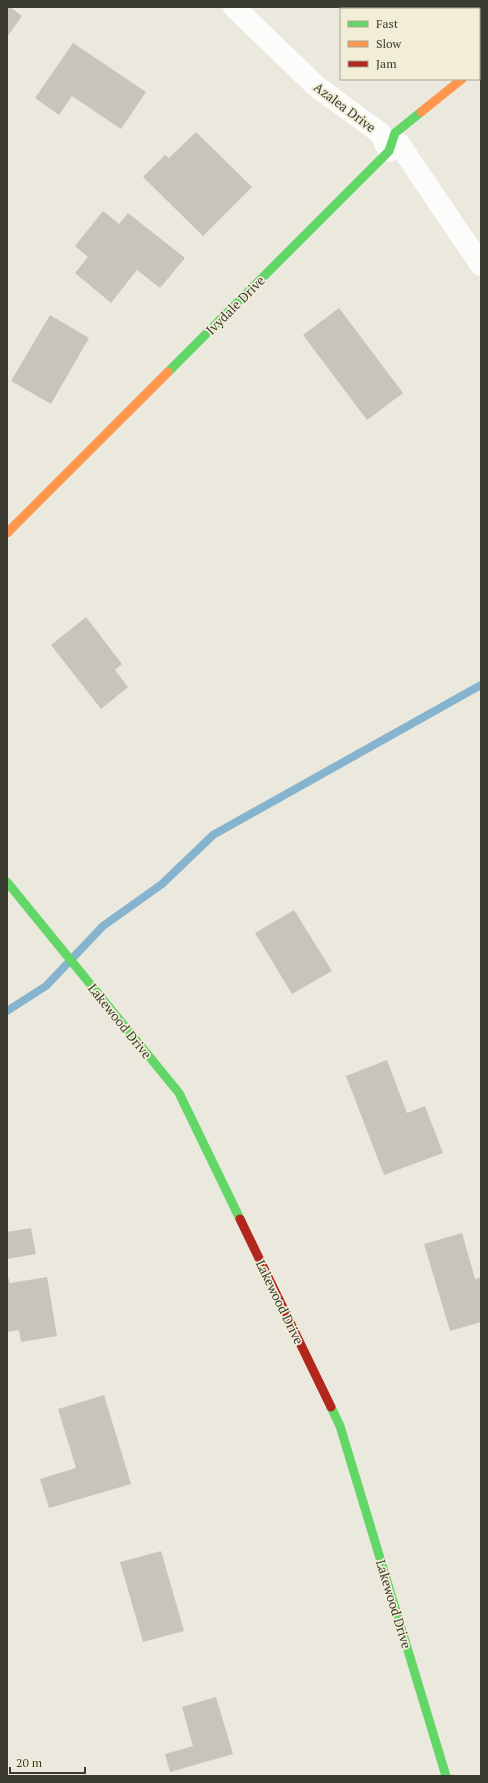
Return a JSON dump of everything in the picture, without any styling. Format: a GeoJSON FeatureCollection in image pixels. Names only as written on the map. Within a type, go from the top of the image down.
{"type":"FeatureCollection","features":[{"type":"Feature","properties":{"kind":"street","name":"Azalea Drive"},"geometry":{"type":"LineString","coordinates":[[234,7],[316,86],[380,133],[389,151]]}},
{"type":"Feature","properties":{"kind":"street","name":"Ivydale Drive"},"geometry":{"type":"LineString","coordinates":[[7,533],[389,151],[395,133],[461,80]]}},
{"type":"Feature","properties":{"kind":"street"},"geometry":{"type":"LineString","coordinates":[[389,151],[399,144],[481,265]]}},
{"type":"Feature","properties":{"kind":"street","name":"Lakewood Drive"},"geometry":{"type":"LineString","coordinates":[[7,882],[178,1093],[182,1100],[340,1426],[446,1776]]}},
{"type":"Feature","properties":{"kind":"building"},"geometry":{"type":"Polygon","coordinates":[[[7,7],[10,7],[22,16],[7,37],[7,7]]]}},
{"type":"Feature","properties":{"kind":"building"},"geometry":{"type":"Polygon","coordinates":[[[441,7],[465,7],[464,8],[441,7]]]}},
{"type":"Feature","properties":{"kind":"building"},"geometry":{"type":"Polygon","coordinates":[[[73,43],[146,92],[121,129],[72,96],[59,115],[35,98],[73,43]]]}},
{"type":"Feature","properties":{"kind":"building"},"geometry":{"type":"Polygon","coordinates":[[[196,132],[252,187],[203,236],[143,177],[165,155],[169,158],[196,132]]]}},
{"type":"Feature","properties":{"kind":"building"},"geometry":{"type":"Polygon","coordinates":[[[103,211],[119,224],[128,213],[185,258],[160,288],[137,270],[111,303],[75,273],[88,257],[75,246],[103,211]]]}},
{"type":"Feature","properties":{"kind":"building"},"geometry":{"type":"Polygon","coordinates":[[[339,308],[403,393],[367,420],[303,335],[339,308]]]}},
{"type":"Feature","properties":{"kind":"building"},"geometry":{"type":"Polygon","coordinates":[[[50,315],[89,338],[51,404],[11,381],[50,315]]]}},
{"type":"Feature","properties":{"kind":"building"},"geometry":{"type":"Polygon","coordinates":[[[86,617],[122,664],[115,670],[128,687],[101,709],[51,645],[86,617]]]}},
{"type":"Feature","properties":{"kind":"building"},"geometry":{"type":"Polygon","coordinates":[[[294,910],[332,971],[292,994],[255,933],[294,910]]]}},
{"type":"Feature","properties":{"kind":"building"},"geometry":{"type":"Polygon","coordinates":[[[387,1060],[407,1113],[425,1106],[443,1153],[384,1175],[346,1076],[387,1060]]]}},
{"type":"Feature","properties":{"kind":"building"},"geometry":{"type":"Polygon","coordinates":[[[31,1228],[36,1254],[7,1259],[7,1232],[31,1228]]]}},
{"type":"Feature","properties":{"kind":"building"},"geometry":{"type":"Polygon","coordinates":[[[462,1233],[475,1279],[481,1277],[481,1322],[450,1331],[424,1244],[462,1233]]]}},
{"type":"Feature","properties":{"kind":"building"},"geometry":{"type":"Polygon","coordinates":[[[7,1274],[10,1283],[47,1277],[57,1336],[21,1342],[19,1330],[7,1332],[7,1274]]]}},
{"type":"Feature","properties":{"kind":"building"},"geometry":{"type":"Polygon","coordinates":[[[104,1395],[131,1484],[49,1508],[40,1479],[76,1468],[58,1409],[104,1395]]]}},
{"type":"Feature","properties":{"kind":"building"},"geometry":{"type":"Polygon","coordinates":[[[161,1551],[184,1631],[143,1642],[120,1562],[161,1551]]]}},
{"type":"Feature","properties":{"kind":"building"},"geometry":{"type":"Polygon","coordinates":[[[216,1697],[233,1754],[170,1772],[165,1754],[193,1746],[182,1707],[216,1697]]]}},
{"type":"Feature","properties":{"kind":"waterway"},"geometry":{"type":"LineString","coordinates":[[7,1011],[46,986],[103,926],[162,884],[213,835],[481,685]]}},
{"type":"Feature","properties":{"kind":"traffic: fast"},"geometry":{"type":"LineString","coordinates":[[168,372],[389,151],[395,133],[421,112]]}},
{"type":"Feature","properties":{"kind":"traffic: fast"},"geometry":{"type":"LineString","coordinates":[[7,882],[179,1093],[240,1219]]}},
{"type":"Feature","properties":{"kind":"traffic: fast"},"geometry":{"type":"LineString","coordinates":[[331,1407],[340,1426],[446,1776]]}},
{"type":"Feature","properties":{"kind":"traffic: slow"},"geometry":{"type":"LineString","coordinates":[[421,112],[461,80]]}},
{"type":"Feature","properties":{"kind":"traffic: slow"},"geometry":{"type":"LineString","coordinates":[[7,533],[168,372]]}},
{"type":"Feature","properties":{"kind":"traffic: jam"},"geometry":{"type":"LineString","coordinates":[[240,1219],[331,1407]]}}]}
